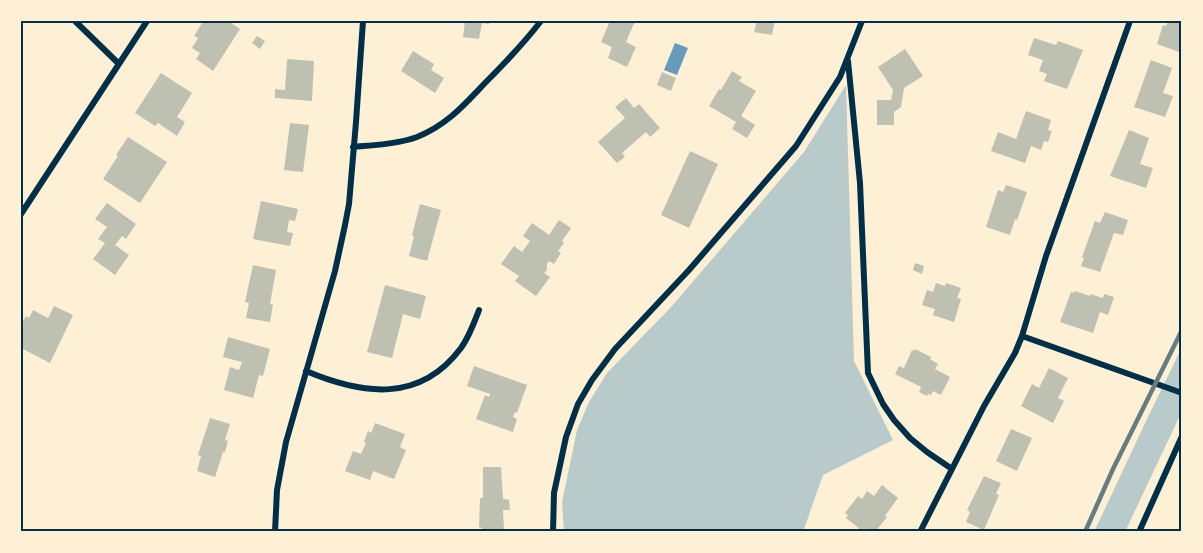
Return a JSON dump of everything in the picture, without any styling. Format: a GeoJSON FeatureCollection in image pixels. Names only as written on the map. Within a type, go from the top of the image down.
{"type":"FeatureCollection","features":[{"type":"Feature","properties":{"kind":"street"},"geometry":{"type":"LineString","coordinates":[[75,21],[118,63]]}},
{"type":"Feature","properties":{"kind":"street"},"geometry":{"type":"LineString","coordinates":[[21,214],[147,21]]}},
{"type":"Feature","properties":{"kind":"street"},"geometry":{"type":"LineString","coordinates":[[276,532],[277,490],[286,442],[335,271],[349,204],[363,21]]}},
{"type":"Feature","properties":{"kind":"street"},"geometry":{"type":"LineString","coordinates":[[353,147],[414,138],[452,117],[508,60],[541,21]]}},
{"type":"Feature","properties":{"kind":"street"},"geometry":{"type":"LineString","coordinates":[[553,532],[554,493],[566,437],[578,404],[592,380],[615,349],[689,270],[796,146],[839,79],[862,21]]}},
{"type":"Feature","properties":{"kind":"street"},"geometry":{"type":"LineString","coordinates":[[920,532],[984,406],[1016,353],[1046,256],[1130,21]]}},
{"type":"Feature","properties":{"kind":"street"},"geometry":{"type":"LineString","coordinates":[[847,59],[860,183],[868,373],[883,404],[894,420],[910,438],[952,470]]}},
{"type":"Feature","properties":{"kind":"street"},"geometry":{"type":"LineString","coordinates":[[306,370],[360,388],[381,390],[414,385],[442,368],[461,347],[479,310]]}},
{"type":"Feature","properties":{"kind":"street"},"geometry":{"type":"LineString","coordinates":[[1022,336],[1182,393]]}},
{"type":"Feature","properties":{"kind":"street"},"geometry":{"type":"LineString","coordinates":[[1139,532],[1182,436]]}},
{"type":"Feature","properties":{"kind":"shaded area"},"geometry":{"type":"Polygon","coordinates":[[[846,85],[854,361],[893,440],[823,475],[803,532],[564,532],[562,502],[577,430],[589,402],[607,373],[672,306],[804,152],[846,85]]]}},
{"type":"Feature","properties":{"kind":"shaded area"},"geometry":{"type":"Polygon","coordinates":[[[1182,347],[1182,411],[1125,532],[1094,532],[1147,419],[1182,347]]]}},
{"type":"Feature","properties":{"kind":"water"},"geometry":{"type":"Polygon","coordinates":[[[675,43],[688,48],[677,75],[664,70],[675,43]]]}},
{"type":"Feature","properties":{"kind":"building"},"geometry":{"type":"Polygon","coordinates":[[[199,21],[228,21],[240,29],[213,71],[196,59],[200,53],[192,48],[198,38],[194,36],[202,23],[199,21]]]}},
{"type":"Feature","properties":{"kind":"building"},"geometry":{"type":"Polygon","coordinates":[[[465,21],[490,21],[489,24],[482,23],[479,39],[463,37],[465,21]]]}},
{"type":"Feature","properties":{"kind":"building"},"geometry":{"type":"Polygon","coordinates":[[[610,21],[635,21],[626,42],[636,47],[627,67],[608,58],[612,47],[601,42],[610,21]]]}},
{"type":"Feature","properties":{"kind":"building"},"geometry":{"type":"Polygon","coordinates":[[[757,21],[775,21],[772,35],[754,32],[757,21]]]}},
{"type":"Feature","properties":{"kind":"building"},"geometry":{"type":"Polygon","coordinates":[[[1168,21],[1182,21],[1182,53],[1157,44],[1163,25],[1166,26],[1168,21]]]}},
{"type":"Feature","properties":{"kind":"building"},"geometry":{"type":"Polygon","coordinates":[[[257,36],[265,41],[260,49],[252,43],[257,36]]]}},
{"type":"Feature","properties":{"kind":"building"},"geometry":{"type":"Polygon","coordinates":[[[1034,38],[1056,45],[1058,41],[1083,50],[1067,89],[1044,81],[1047,74],[1039,71],[1043,60],[1028,55],[1034,38]]]}},
{"type":"Feature","properties":{"kind":"building"},"geometry":{"type":"Polygon","coordinates":[[[905,49],[923,76],[904,88],[901,107],[894,112],[894,125],[877,125],[877,100],[891,100],[893,90],[878,67],[905,49]]]}},
{"type":"Feature","properties":{"kind":"building"},"geometry":{"type":"Polygon","coordinates":[[[413,51],[434,64],[431,70],[444,78],[435,93],[401,71],[413,51]]]}},
{"type":"Feature","properties":{"kind":"building"},"geometry":{"type":"Polygon","coordinates":[[[287,59],[314,61],[312,101],[275,98],[275,89],[285,90],[287,59]]]}},
{"type":"Feature","properties":{"kind":"building"},"geometry":{"type":"Polygon","coordinates":[[[1151,60],[1172,68],[1163,93],[1173,96],[1165,117],[1134,107],[1151,60]]]}},
{"type":"Feature","properties":{"kind":"building"},"geometry":{"type":"Polygon","coordinates":[[[732,71],[742,77],[739,81],[756,91],[741,116],[755,125],[747,138],[732,129],[736,122],[709,106],[732,71]]]}},
{"type":"Feature","properties":{"kind":"building"},"geometry":{"type":"Polygon","coordinates":[[[662,72],[676,78],[671,91],[657,85],[662,72]]]}},
{"type":"Feature","properties":{"kind":"building"},"geometry":{"type":"Polygon","coordinates":[[[161,73],[192,93],[177,117],[185,122],[177,136],[158,123],[155,126],[135,113],[161,73]]]}},
{"type":"Feature","properties":{"kind":"building"},"geometry":{"type":"Polygon","coordinates":[[[626,98],[634,108],[639,104],[660,128],[650,137],[646,132],[622,153],[625,157],[617,163],[598,142],[625,118],[615,107],[626,98]]]}},
{"type":"Feature","properties":{"kind":"building"},"geometry":{"type":"Polygon","coordinates":[[[1026,111],[1051,120],[1048,130],[1052,131],[1048,142],[1044,141],[1041,150],[1031,146],[1025,163],[991,151],[998,132],[1016,139],[1026,111]]]}},
{"type":"Feature","properties":{"kind":"building"},"geometry":{"type":"Polygon","coordinates":[[[290,123],[309,125],[303,172],[284,170],[290,123]]]}},
{"type":"Feature","properties":{"kind":"building"},"geometry":{"type":"Polygon","coordinates":[[[1129,130],[1149,138],[1140,164],[1153,168],[1146,188],[1110,176],[1129,130]]]}},
{"type":"Feature","properties":{"kind":"building"},"geometry":{"type":"Polygon","coordinates":[[[128,137],[167,162],[140,203],[103,179],[128,137]]]}},
{"type":"Feature","properties":{"kind":"building"},"geometry":{"type":"Polygon","coordinates":[[[690,151],[718,164],[689,228],[661,215],[690,151]]]}},
{"type":"Feature","properties":{"kind":"building"},"geometry":{"type":"Polygon","coordinates":[[[1006,185],[1027,192],[1010,235],[986,227],[998,190],[1003,192],[1006,185]]]}},
{"type":"Feature","properties":{"kind":"building"},"geometry":{"type":"Polygon","coordinates":[[[261,201],[298,209],[295,221],[289,220],[287,232],[293,233],[290,246],[253,239],[261,201]]]}},
{"type":"Feature","properties":{"kind":"building"},"geometry":{"type":"Polygon","coordinates":[[[107,203],[136,224],[126,239],[122,236],[115,245],[129,255],[115,275],[93,259],[105,243],[98,239],[107,227],[95,219],[107,203]]]}},
{"type":"Feature","properties":{"kind":"building"},"geometry":{"type":"Polygon","coordinates":[[[420,204],[441,210],[427,261],[409,256],[420,204]]]}},
{"type":"Feature","properties":{"kind":"building"},"geometry":{"type":"Polygon","coordinates":[[[1105,212],[1128,220],[1123,235],[1114,233],[1100,272],[1081,266],[1095,221],[1100,223],[1105,212]]]}},
{"type":"Feature","properties":{"kind":"building"},"geometry":{"type":"Polygon","coordinates":[[[559,220],[571,228],[562,241],[564,243],[558,251],[561,253],[554,264],[549,261],[547,264],[547,270],[544,273],[550,277],[536,296],[515,281],[519,276],[501,264],[514,246],[522,252],[530,241],[523,236],[532,223],[549,235],[559,220]]]}},
{"type":"Feature","properties":{"kind":"building"},"geometry":{"type":"Polygon","coordinates":[[[915,263],[924,266],[922,274],[913,270],[915,263]]]}},
{"type":"Feature","properties":{"kind":"building"},"geometry":{"type":"Polygon","coordinates":[[[253,265],[276,270],[270,304],[273,305],[270,322],[246,318],[249,303],[245,302],[253,265]]]}},
{"type":"Feature","properties":{"kind":"building"},"geometry":{"type":"Polygon","coordinates":[[[936,283],[945,286],[946,283],[961,288],[957,298],[961,299],[954,322],[933,315],[935,309],[922,305],[927,290],[933,292],[936,283]]]}},
{"type":"Feature","properties":{"kind":"building"},"geometry":{"type":"Polygon","coordinates":[[[385,285],[426,296],[420,319],[403,314],[392,358],[367,352],[385,285]]]}},
{"type":"Feature","properties":{"kind":"building"},"geometry":{"type":"Polygon","coordinates":[[[1071,292],[1103,298],[1104,294],[1114,297],[1108,315],[1100,312],[1093,333],[1060,322],[1071,292]]]}},
{"type":"Feature","properties":{"kind":"building"},"geometry":{"type":"Polygon","coordinates":[[[54,306],[73,315],[50,363],[21,348],[21,325],[26,316],[29,318],[33,310],[48,318],[54,306]]]}},
{"type":"Feature","properties":{"kind":"building"},"geometry":{"type":"Polygon","coordinates":[[[228,337],[270,349],[263,376],[259,375],[253,398],[224,390],[230,367],[239,370],[242,362],[223,357],[228,337]]]}},
{"type":"Feature","properties":{"kind":"building"},"geometry":{"type":"Polygon","coordinates":[[[915,349],[931,357],[930,359],[938,364],[935,369],[950,377],[941,395],[933,391],[927,396],[919,392],[921,387],[895,374],[899,366],[904,368],[912,350],[915,349]]]}},
{"type":"Feature","properties":{"kind":"building"},"geometry":{"type":"Polygon","coordinates":[[[474,366],[527,385],[517,413],[515,412],[513,417],[517,419],[513,432],[476,419],[485,395],[489,397],[490,394],[467,386],[474,366]]]}},
{"type":"Feature","properties":{"kind":"building"},"geometry":{"type":"Polygon","coordinates":[[[1049,368],[1068,378],[1058,398],[1064,401],[1053,423],[1021,406],[1032,384],[1039,388],[1049,368]]]}},
{"type":"Feature","properties":{"kind":"building"},"geometry":{"type":"Polygon","coordinates":[[[210,418],[230,424],[225,440],[228,441],[225,452],[223,452],[215,477],[197,471],[201,456],[198,455],[210,418]]]}},
{"type":"Feature","properties":{"kind":"building"},"geometry":{"type":"Polygon","coordinates":[[[375,423],[405,434],[400,447],[406,450],[394,479],[373,471],[370,480],[345,471],[353,451],[361,454],[368,431],[371,433],[375,423]]]}},
{"type":"Feature","properties":{"kind":"building"},"geometry":{"type":"Polygon","coordinates":[[[1011,429],[1032,438],[1017,471],[996,461],[1011,429]]]}},
{"type":"Feature","properties":{"kind":"building"},"geometry":{"type":"Polygon","coordinates":[[[483,467],[501,467],[503,499],[509,500],[510,510],[503,510],[504,529],[499,529],[499,532],[482,532],[482,528],[479,527],[480,498],[483,498],[483,467]]]}},
{"type":"Feature","properties":{"kind":"building"},"geometry":{"type":"Polygon","coordinates":[[[984,476],[1001,483],[996,494],[999,495],[984,530],[966,522],[970,512],[967,510],[984,476]]]}},
{"type":"Feature","properties":{"kind":"building"},"geometry":{"type":"Polygon","coordinates":[[[882,485],[898,498],[875,532],[869,532],[864,528],[862,531],[846,518],[848,515],[845,513],[858,496],[862,499],[867,491],[874,496],[882,485]]]}},
{"type":"Feature","properties":{"kind":"railway"},"geometry":{"type":"LineString","coordinates":[[1085,532],[1113,469],[1182,330]]}}]}
